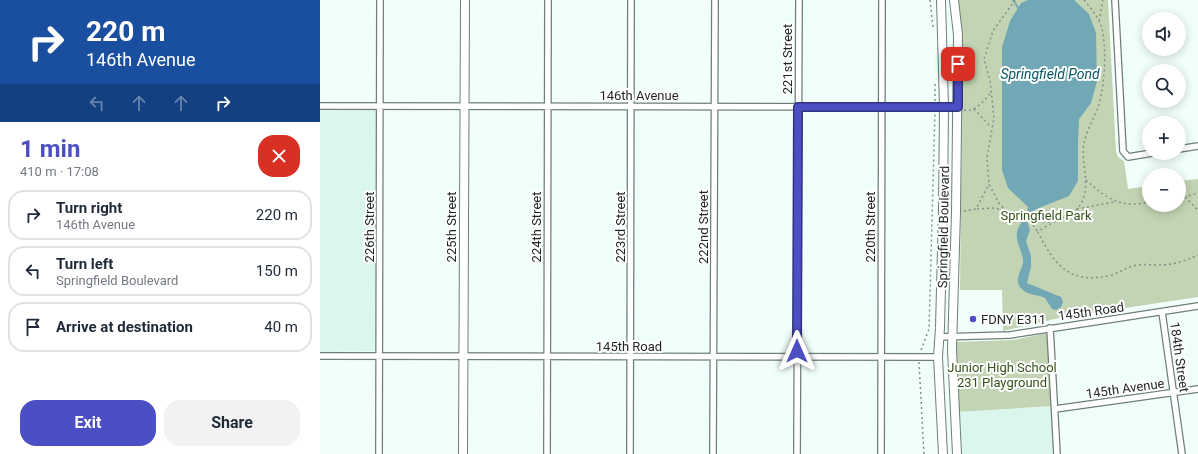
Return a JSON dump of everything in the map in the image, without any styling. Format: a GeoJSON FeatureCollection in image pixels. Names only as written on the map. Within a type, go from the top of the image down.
{"type":"FeatureCollection","features":[{"type":"Feature","properties":{"kind":"street","name":"226th Street"},"geometry":{"type":"LineString","coordinates":[[379,454],[380,0]]}},
{"type":"Feature","properties":{"kind":"street","name":"225th Street"},"geometry":{"type":"LineString","coordinates":[[463,454],[465,0]]}},
{"type":"Feature","properties":{"kind":"street","name":"224th Street"},"geometry":{"type":"LineString","coordinates":[[547,454],[548,0]]}},
{"type":"Feature","properties":{"kind":"street","name":"223rd Street"},"geometry":{"type":"LineString","coordinates":[[630,454],[631,0]]}},
{"type":"Feature","properties":{"kind":"street","name":"222nd Street"},"geometry":{"type":"LineString","coordinates":[[713,454],[715,0]]}},
{"type":"Feature","properties":{"kind":"street","name":"221st Street"},"geometry":{"type":"LineString","coordinates":[[797,454],[799,0]]}},
{"type":"Feature","properties":{"kind":"street","name":"220th Street"},"geometry":{"type":"LineString","coordinates":[[881,454],[882,0]]}},
{"type":"Feature","properties":{"kind":"street","name":"Springfield Boulevard"},"geometry":{"type":"LineString","coordinates":[[941,0],[944,107],[943,210],[938,358],[943,454]]}},
{"type":"Feature","properties":{"kind":"street","name":"Springfield Boulevard"},"geometry":{"type":"LineString","coordinates":[[954,0],[958,35],[961,108],[952,350],[957,454]]}},
{"type":"Feature","properties":{"kind":"street"},"geometry":{"type":"LineString","coordinates":[[1116,0],[1123,151],[1128,157],[1142,155]]}},
{"type":"Feature","properties":{"kind":"street","name":"146th Avenue"},"geometry":{"type":"LineString","coordinates":[[320,106],[547,105],[961,108]]}},
{"type":"Feature","properties":{"kind":"street"},"geometry":{"type":"LineString","coordinates":[[1186,148],[1198,146]]}},
{"type":"Feature","properties":{"kind":"street","name":"145th Road"},"geometry":{"type":"LineString","coordinates":[[939,337],[1010,336],[1050,328],[1198,306]]}},
{"type":"Feature","properties":{"kind":"street","name":"184th Street"},"geometry":{"type":"LineString","coordinates":[[1162,312],[1182,454]]}},
{"type":"Feature","properties":{"kind":"street"},"geometry":{"type":"LineString","coordinates":[[1050,328],[1057,454]]}},
{"type":"Feature","properties":{"kind":"street","name":"145th Road"},"geometry":{"type":"LineString","coordinates":[[320,356],[938,358]]}},
{"type":"Feature","properties":{"kind":"street","name":"145th Avenue"},"geometry":{"type":"LineString","coordinates":[[1055,409],[1198,389]]}},
{"type":"Feature","properties":{"kind":"path"},"geometry":{"type":"LineString","coordinates":[[1015,0],[993,31],[987,45],[984,59],[991,93],[994,118],[987,157],[989,184],[1000,205],[1012,215],[1030,221],[1052,222]]}},
{"type":"Feature","properties":{"kind":"path"},"geometry":{"type":"LineString","coordinates":[[1077,209],[1082,199],[1086,180],[1083,145],[1100,102],[1103,77],[1103,38],[1099,21],[1084,0]]}},
{"type":"Feature","properties":{"kind":"path"},"geometry":{"type":"LineString","coordinates":[[1099,21],[1103,0]]}},
{"type":"Feature","properties":{"kind":"path"},"geometry":{"type":"LineString","coordinates":[[961,108],[968,111],[974,109],[991,93]]}},
{"type":"Feature","properties":{"kind":"path"},"geometry":{"type":"LineString","coordinates":[[974,109],[991,128]]}},
{"type":"Feature","properties":{"kind":"path","name":"Springfield Boulevard"},"geometry":{"type":"LineString","coordinates":[[921,353],[930,329],[935,113]]}},
{"type":"Feature","properties":{"kind":"path"},"geometry":{"type":"LineString","coordinates":[[1086,180],[1114,202]]}},
{"type":"Feature","properties":{"kind":"path"},"geometry":{"type":"LineString","coordinates":[[976,209],[989,184]]}},
{"type":"Feature","properties":{"kind":"path"},"geometry":{"type":"LineString","coordinates":[[1186,197],[1198,192]]}},
{"type":"Feature","properties":{"kind":"path"},"geometry":{"type":"LineString","coordinates":[[1186,198],[1198,210]]}},
{"type":"Feature","properties":{"kind":"path"},"geometry":{"type":"LineString","coordinates":[[1038,232],[1052,222],[1077,209],[1114,202],[1127,204],[1142,203]]}},
{"type":"Feature","properties":{"kind":"path"},"geometry":{"type":"LineString","coordinates":[[962,212],[992,208],[1006,210]]}},
{"type":"Feature","properties":{"kind":"path"},"geometry":{"type":"LineString","coordinates":[[1030,221],[1062,268],[1070,274],[1082,278],[1093,278],[1113,274],[1137,265],[1175,264],[1198,255]]}},
{"type":"Feature","properties":{"kind":"path"},"geometry":{"type":"LineString","coordinates":[[919,363],[924,454]]}},
{"type":"Feature","properties":{"kind":"shaded area"},"geometry":{"type":"Polygon","coordinates":[[[320,109],[376,109],[376,351],[320,352],[320,109]]]}},
{"type":"Feature","properties":{"kind":"shaded area"},"geometry":{"type":"Polygon","coordinates":[[[1053,406],[1054,454],[961,454],[958,412],[1053,406]]]}},
{"type":"Feature","properties":{"kind":"green space","name":"Springfield Park"},"geometry":{"type":"Polygon","coordinates":[[[957,0],[1108,0],[1116,151],[1118,157],[1124,161],[1128,189],[1142,187],[1142,212],[1186,212],[1186,180],[1198,179],[1198,297],[1059,318],[1003,331],[1002,290],[960,290],[962,111],[961,39],[957,0]]]}},
{"type":"Feature","properties":{"kind":"green space","name":"Junior High School 231 Playground"},"geometry":{"type":"Polygon","coordinates":[[[1047,333],[1053,406],[958,412],[956,342],[1013,340],[1047,333]]]}},
{"type":"Feature","properties":{"kind":"water","name":"Springfield Pond"},"geometry":{"type":"Polygon","coordinates":[[[1028,0],[1074,0],[1089,14],[1096,33],[1097,81],[1091,103],[1079,119],[1078,181],[1069,196],[1034,210],[1027,221],[1030,230],[1026,241],[1031,256],[1031,267],[1027,283],[1061,297],[1063,302],[1061,307],[1056,310],[1052,309],[1045,298],[1027,293],[1019,286],[1018,276],[1023,259],[1017,240],[1017,232],[1028,207],[1008,188],[1002,170],[1002,47],[1010,21],[1021,3],[1028,0]]]}},
{"type":"Feature","properties":{"kind":"waterway"},"geometry":{"type":"LineString","coordinates":[[1013,0],[1019,9]]}},
{"type":"Feature","properties":{"kind":"place","name":"FDNY E311"},"geometry":{"type":"Point","coordinates":[973,319]}},
{"type":"Feature","properties":{"kind":"route"},"geometry":{"type":"LineString","coordinates":[[797,351],[798,107],[958,107],[958,64]]}}]}
